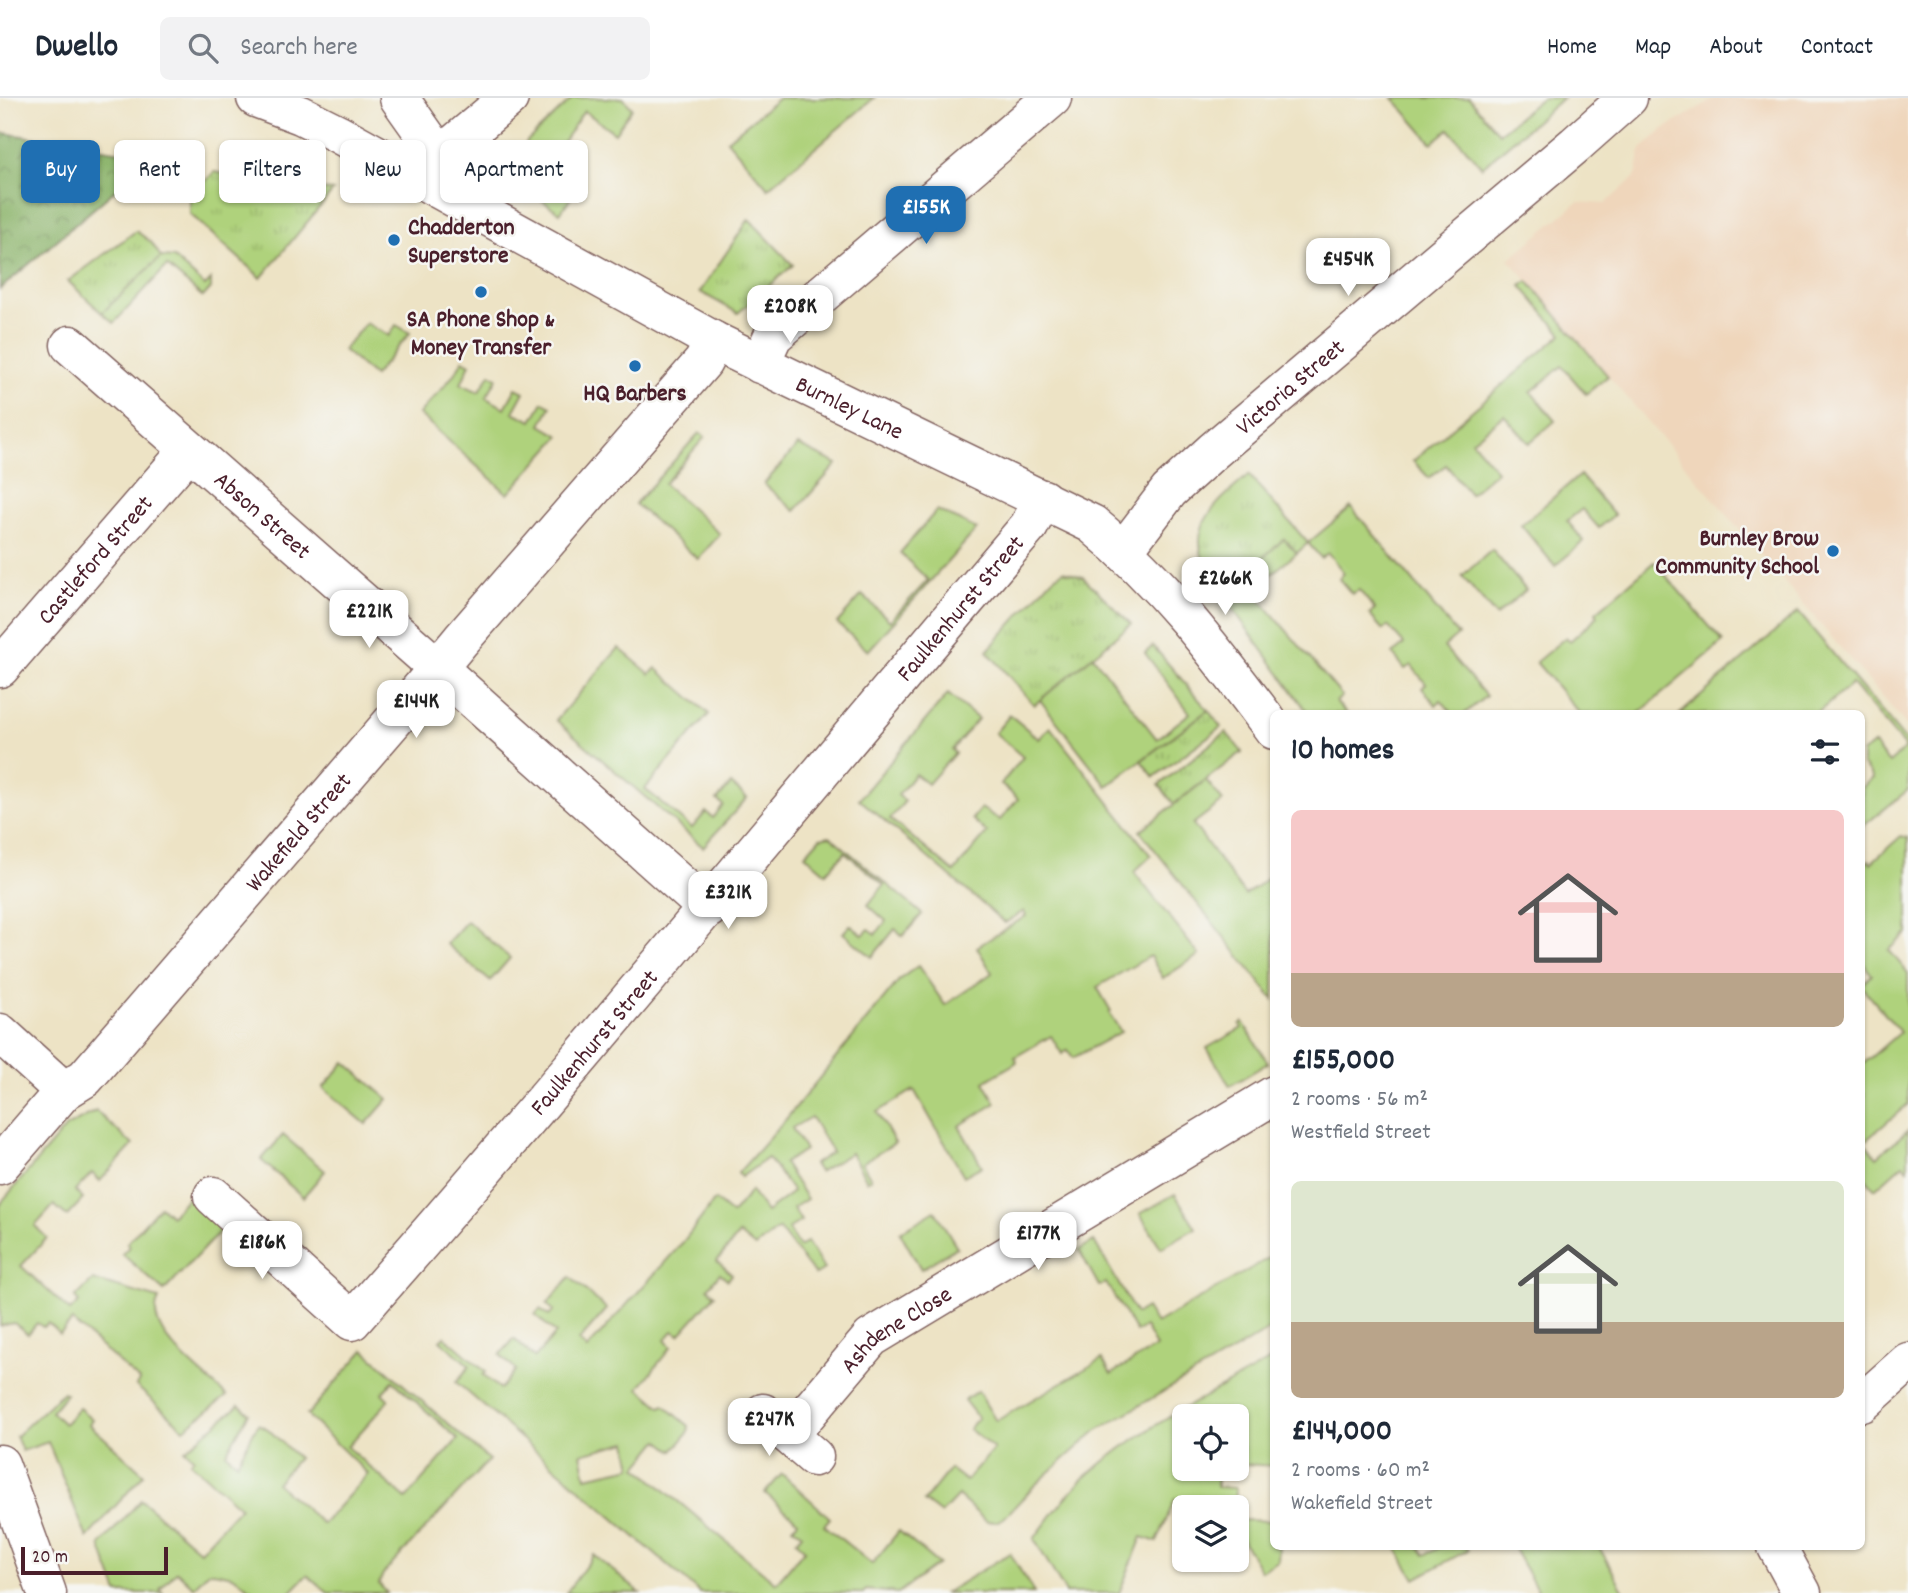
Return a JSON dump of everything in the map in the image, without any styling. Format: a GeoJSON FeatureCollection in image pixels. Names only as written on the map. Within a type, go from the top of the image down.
{"type":"FeatureCollection","features":[{"type":"Feature","properties":{"kind":"street","name":"Burnley Lane"},"geometry":{"type":"LineString","coordinates":[[256,98],[433,169],[714,341],[1092,524],[1124,550],[1176,604],[1270,725]]}},
{"type":"Feature","properties":{"kind":"street","name":"Burnley Lane"},"geometry":{"type":"LineString","coordinates":[[399,98],[433,169]]}},
{"type":"Feature","properties":{"kind":"street"},"geometry":{"type":"LineString","coordinates":[[433,169],[509,98]]}},
{"type":"Feature","properties":{"kind":"street"},"geometry":{"type":"LineString","coordinates":[[760,364],[774,336],[1052,98]]}},
{"type":"Feature","properties":{"kind":"street","name":"Victoria Street"},"geometry":{"type":"LineString","coordinates":[[1124,550],[1169,492],[1213,451],[1628,98]]}},
{"type":"Feature","properties":{"kind":"street","name":"Wakefield Street"},"geometry":{"type":"LineString","coordinates":[[0,1165],[64,1091],[85,1078],[704,362],[714,341]]}},
{"type":"Feature","properties":{"kind":"street","name":"Abson Street"},"geometry":{"type":"LineString","coordinates":[[70,345],[708,909]]}},
{"type":"Feature","properties":{"kind":"street","name":"Castleford Street"},"geometry":{"type":"LineString","coordinates":[[0,668],[189,450]]}},
{"type":"Feature","properties":{"kind":"street","name":"Faulkenhurst Street"},"geometry":{"type":"LineString","coordinates":[[213,1196],[352,1321],[708,909],[1029,526],[1043,499]]}},
{"type":"Feature","properties":{"kind":"street"},"geometry":{"type":"LineString","coordinates":[[0,1033],[64,1091]]}},
{"type":"Feature","properties":{"kind":"street","name":"Ashdene Close"},"geometry":{"type":"LineString","coordinates":[[788,1435],[871,1338],[1270,1098]]}},
{"type":"Feature","properties":{"kind":"street"},"geometry":{"type":"LineString","coordinates":[[1865,1400],[1908,1363]]}},
{"type":"Feature","properties":{"kind":"street"},"geometry":{"type":"LineString","coordinates":[[0,1464],[47,1593]]}},
{"type":"Feature","properties":{"kind":"street"},"geometry":{"type":"LineString","coordinates":[[1779,1550],[1802,1593]]}},
{"type":"Feature","properties":{"kind":"shaded area","name":"Burnley Brow Community School"},"geometry":{"type":"Polygon","coordinates":[[[1715,98],[1908,98],[1908,727],[1509,259],[1578,202],[1605,204],[1636,176],[1641,149],[1664,129],[1715,98]]]}},
{"type":"Feature","properties":{"kind":"green space"},"geometry":{"type":"Polygon","coordinates":[[[573,98],[623,98],[632,108],[615,133],[584,111],[564,140],[528,140],[573,98]]]}},
{"type":"Feature","properties":{"kind":"green space"},"geometry":{"type":"Polygon","coordinates":[[[779,98],[874,98],[768,188],[727,140],[779,98]]]}},
{"type":"Feature","properties":{"kind":"green space"},"geometry":{"type":"Polygon","coordinates":[[[1393,98],[1469,98],[1499,133],[1542,98],[1563,98],[1482,167],[1449,129],[1432,143],[1393,98]]]}},
{"type":"Feature","properties":{"kind":"green space"},"geometry":{"type":"Polygon","coordinates":[[[0,134],[47,140],[21,140],[21,203],[100,203],[100,148],[114,151],[114,191],[0,289],[0,134]]]}},
{"type":"Feature","properties":{"kind":"green space"},"geometry":{"type":"Polygon","coordinates":[[[214,172],[219,173],[219,203],[323,203],[261,278],[190,214],[190,203],[205,203],[205,182],[214,172]]]}},
{"type":"Feature","properties":{"kind":"green space"},"geometry":{"type":"Polygon","coordinates":[[[326,190],[333,191],[326,199],[326,190]]]}},
{"type":"Feature","properties":{"kind":"green space"},"geometry":{"type":"Polygon","coordinates":[[[546,203],[567,203],[560,213],[546,203]]]}},
{"type":"Feature","properties":{"kind":"green space"},"geometry":{"type":"Polygon","coordinates":[[[749,219],[793,265],[738,313],[700,292],[749,219]]]}},
{"type":"Feature","properties":{"kind":"green space"},"geometry":{"type":"Polygon","coordinates":[[[136,231],[151,242],[161,257],[102,313],[68,281],[136,231]]]}},
{"type":"Feature","properties":{"kind":"green space"},"geometry":{"type":"Polygon","coordinates":[[[161,257],[174,258],[205,286],[211,280],[211,288],[203,297],[167,266],[114,323],[102,313],[161,257]]]}},
{"type":"Feature","properties":{"kind":"green space"},"geometry":{"type":"Polygon","coordinates":[[[1528,281],[1608,376],[1586,394],[1562,366],[1531,392],[1555,421],[1529,443],[1504,415],[1472,441],[1497,471],[1470,494],[1446,465],[1429,478],[1413,461],[1562,334],[1521,286],[1528,281]]]}},
{"type":"Feature","properties":{"kind":"green space"},"geometry":{"type":"Polygon","coordinates":[[[366,323],[389,336],[396,325],[410,333],[374,376],[343,350],[366,323]]]}},
{"type":"Feature","properties":{"kind":"green space"},"geometry":{"type":"Polygon","coordinates":[[[463,360],[470,364],[461,384],[479,392],[490,374],[497,378],[486,398],[505,408],[516,388],[524,392],[513,412],[532,421],[543,402],[551,406],[541,425],[560,436],[508,494],[419,414],[448,382],[463,360]]]}},
{"type":"Feature","properties":{"kind":"green space"},"geometry":{"type":"Polygon","coordinates":[[[699,433],[705,437],[664,484],[720,534],[698,559],[635,504],[699,433]]]}},
{"type":"Feature","properties":{"kind":"green space"},"geometry":{"type":"Polygon","coordinates":[[[798,445],[837,464],[795,511],[764,484],[798,445]]]}},
{"type":"Feature","properties":{"kind":"green space"},"geometry":{"type":"Polygon","coordinates":[[[1249,475],[1308,543],[1297,553],[1284,539],[1222,594],[1202,557],[1202,528],[1219,502],[1249,475]]]}},
{"type":"Feature","properties":{"kind":"green space"},"geometry":{"type":"Polygon","coordinates":[[[1580,475],[1614,515],[1599,528],[1582,509],[1567,521],[1584,541],[1555,566],[1521,525],[1580,475]]]}},
{"type":"Feature","properties":{"kind":"green space"},"geometry":{"type":"Polygon","coordinates":[[[1351,507],[1458,635],[1444,647],[1486,696],[1469,710],[1450,710],[1441,700],[1436,705],[1422,688],[1426,684],[1411,665],[1405,669],[1393,654],[1404,644],[1388,626],[1383,630],[1369,614],[1375,609],[1359,590],[1352,594],[1339,579],[1344,573],[1328,553],[1321,558],[1308,543],[1351,507]]]}},
{"type":"Feature","properties":{"kind":"green space"},"geometry":{"type":"Polygon","coordinates":[[[937,510],[977,529],[868,651],[837,623],[862,595],[890,621],[928,580],[900,553],[937,510]]]}},
{"type":"Feature","properties":{"kind":"green space"},"geometry":{"type":"Polygon","coordinates":[[[1284,539],[1297,553],[1252,590],[1342,696],[1336,702],[1343,710],[1306,710],[1222,594],[1284,539]]]}},
{"type":"Feature","properties":{"kind":"green space"},"geometry":{"type":"Polygon","coordinates":[[[1492,550],[1526,590],[1496,616],[1462,576],[1492,550]]]}},
{"type":"Feature","properties":{"kind":"green space"},"geometry":{"type":"Polygon","coordinates":[[[1654,562],[1723,642],[1643,710],[1577,710],[1536,662],[1566,637],[1570,641],[1598,616],[1596,612],[1654,562]]]}},
{"type":"Feature","properties":{"kind":"green space"},"geometry":{"type":"Polygon","coordinates":[[[1063,571],[1083,577],[1131,624],[1034,705],[987,651],[1052,579],[1063,571]]]}},
{"type":"Feature","properties":{"kind":"green space"},"geometry":{"type":"Polygon","coordinates":[[[1798,612],[1908,743],[1908,790],[1865,825],[1865,785],[1873,778],[1865,768],[1865,751],[1873,744],[1889,763],[1906,748],[1852,684],[1821,710],[1685,710],[1798,612]]]}},
{"type":"Feature","properties":{"kind":"green space"},"geometry":{"type":"Polygon","coordinates":[[[1153,646],[1208,710],[1107,786],[1040,700],[1093,656],[1157,739],[1190,713],[1145,653],[1153,646]]]}},
{"type":"Feature","properties":{"kind":"green space"},"geometry":{"type":"Polygon","coordinates":[[[619,648],[650,674],[656,668],[709,714],[645,789],[692,828],[706,812],[713,818],[723,805],[717,800],[731,784],[747,798],[703,847],[556,720],[619,648]]]}},
{"type":"Feature","properties":{"kind":"green space"},"geometry":{"type":"Polygon","coordinates":[[[948,694],[978,719],[952,750],[955,753],[928,784],[915,774],[898,795],[905,801],[890,819],[954,872],[987,833],[972,819],[981,808],[1000,820],[1018,799],[1001,784],[1023,757],[995,733],[1010,715],[1039,739],[1050,727],[1151,856],[1134,872],[1199,955],[1163,978],[1150,956],[1097,987],[1121,1032],[1073,1058],[1068,1050],[1062,1054],[1051,1036],[1015,1057],[1017,1062],[984,1082],[996,1103],[959,1126],[982,1166],[964,1176],[914,1090],[877,1112],[895,1143],[862,1163],[871,1179],[867,1181],[851,1153],[819,1172],[814,1164],[832,1152],[811,1117],[792,1128],[805,1150],[784,1163],[807,1199],[793,1208],[801,1221],[788,1229],[799,1247],[807,1242],[824,1269],[815,1275],[779,1229],[755,1247],[739,1234],[717,1261],[732,1274],[728,1280],[720,1273],[708,1288],[715,1295],[679,1335],[673,1331],[665,1340],[671,1347],[639,1388],[689,1426],[688,1433],[673,1451],[659,1440],[637,1467],[776,1583],[805,1549],[796,1541],[802,1534],[793,1527],[798,1521],[765,1493],[782,1474],[830,1518],[824,1525],[872,1564],[899,1531],[938,1564],[898,1593],[866,1590],[863,1593],[700,1593],[456,1382],[470,1366],[440,1340],[444,1336],[486,1372],[483,1375],[500,1389],[516,1370],[500,1355],[514,1339],[535,1358],[556,1333],[535,1315],[540,1309],[549,1316],[554,1311],[547,1304],[570,1277],[607,1309],[579,1341],[587,1349],[683,1242],[715,1200],[732,1214],[751,1191],[766,1212],[793,1192],[768,1158],[741,1177],[738,1173],[787,1118],[900,979],[918,966],[945,1005],[992,973],[977,947],[1026,916],[1024,911],[1005,923],[859,799],[948,694]],[[627,1442],[581,1454],[586,1477],[632,1467],[627,1442]]]}},
{"type":"Feature","properties":{"kind":"green space"},"geometry":{"type":"Polygon","coordinates":[[[1208,710],[1221,727],[1154,777],[1141,761],[1208,710]]]}},
{"type":"Feature","properties":{"kind":"green space"},"geometry":{"type":"Polygon","coordinates":[[[1226,732],[1242,752],[1174,804],[1159,785],[1226,732]]]}},
{"type":"Feature","properties":{"kind":"green space"},"geometry":{"type":"Polygon","coordinates":[[[1206,780],[1223,801],[1193,824],[1245,895],[1270,877],[1270,995],[1140,831],[1206,780]]]}},
{"type":"Feature","properties":{"kind":"green space"},"geometry":{"type":"Polygon","coordinates":[[[830,836],[922,914],[903,936],[895,929],[872,957],[843,933],[850,925],[863,935],[869,929],[876,934],[886,921],[868,905],[884,885],[845,852],[826,873],[805,855],[820,838],[830,836]]]}},
{"type":"Feature","properties":{"kind":"green space"},"geometry":{"type":"Polygon","coordinates":[[[1901,836],[1908,838],[1908,933],[1889,950],[1908,973],[1908,1104],[1865,1141],[1865,1062],[1900,1032],[1865,991],[1865,981],[1872,975],[1865,966],[1865,863],[1869,860],[1871,863],[1901,836]]]}},
{"type":"Feature","properties":{"kind":"green space"},"geometry":{"type":"Polygon","coordinates":[[[467,921],[510,958],[490,981],[446,944],[467,921]]]}},
{"type":"Feature","properties":{"kind":"green space"},"geometry":{"type":"Polygon","coordinates":[[[1243,1022],[1268,1063],[1230,1086],[1207,1048],[1242,1028],[1240,1024],[1243,1022]]]}},
{"type":"Feature","properties":{"kind":"green space"},"geometry":{"type":"Polygon","coordinates":[[[345,1062],[388,1099],[366,1124],[323,1088],[345,1062]]]}},
{"type":"Feature","properties":{"kind":"green space"},"geometry":{"type":"Polygon","coordinates":[[[96,1111],[133,1145],[100,1181],[92,1173],[75,1191],[83,1199],[67,1216],[54,1205],[35,1226],[47,1238],[21,1266],[70,1311],[79,1302],[75,1298],[93,1280],[159,1299],[156,1312],[159,1325],[167,1338],[178,1352],[227,1396],[184,1429],[136,1386],[140,1381],[72,1321],[60,1334],[48,1323],[43,1327],[37,1323],[28,1334],[14,1323],[0,1326],[0,1206],[66,1127],[96,1111]]]}},
{"type":"Feature","properties":{"kind":"green space"},"geometry":{"type":"Polygon","coordinates":[[[1908,1130],[1908,1169],[1903,1164],[1875,1189],[1865,1177],[1865,1143],[1877,1157],[1908,1130]]]}},
{"type":"Feature","properties":{"kind":"green space"},"geometry":{"type":"Polygon","coordinates":[[[283,1135],[325,1171],[303,1197],[261,1160],[283,1135]]]}},
{"type":"Feature","properties":{"kind":"green space"},"geometry":{"type":"Polygon","coordinates":[[[1175,1194],[1196,1228],[1161,1248],[1140,1214],[1175,1194]]]}},
{"type":"Feature","properties":{"kind":"green space"},"geometry":{"type":"Polygon","coordinates":[[[188,1197],[223,1228],[164,1291],[122,1254],[130,1246],[127,1243],[160,1206],[171,1216],[188,1197]]]}},
{"type":"Feature","properties":{"kind":"green space"},"geometry":{"type":"Polygon","coordinates":[[[935,1211],[957,1247],[921,1269],[900,1232],[935,1211]]]}},
{"type":"Feature","properties":{"kind":"green space"},"geometry":{"type":"Polygon","coordinates":[[[1094,1241],[1136,1314],[1146,1308],[1156,1324],[1270,1257],[1270,1329],[1096,1431],[1034,1486],[1004,1518],[996,1522],[986,1521],[958,1496],[941,1514],[924,1501],[950,1469],[966,1481],[994,1449],[969,1429],[978,1418],[964,1400],[978,1391],[996,1421],[1102,1359],[1111,1374],[1156,1347],[1145,1327],[1136,1332],[1106,1283],[1099,1286],[1079,1250],[1094,1241]]]}},
{"type":"Feature","properties":{"kind":"green space"},"geometry":{"type":"Polygon","coordinates":[[[364,1350],[489,1460],[383,1574],[379,1584],[387,1593],[328,1593],[307,1575],[290,1593],[250,1593],[252,1590],[233,1576],[209,1571],[194,1587],[177,1571],[160,1589],[163,1593],[118,1593],[100,1545],[141,1500],[200,1551],[240,1507],[190,1462],[194,1458],[185,1450],[239,1405],[249,1413],[226,1453],[237,1463],[258,1424],[268,1429],[298,1458],[276,1483],[323,1524],[368,1474],[307,1415],[364,1350]],[[393,1381],[382,1393],[389,1400],[347,1447],[406,1499],[458,1439],[393,1381]]]}},
{"type":"Feature","properties":{"kind":"green space"},"geometry":{"type":"Polygon","coordinates":[[[1270,1360],[1270,1466],[1249,1464],[1249,1404],[1192,1404],[1270,1360]]]}},
{"type":"Feature","properties":{"kind":"green space"},"geometry":{"type":"Polygon","coordinates":[[[63,1392],[66,1394],[51,1412],[64,1424],[79,1408],[92,1419],[89,1424],[144,1474],[87,1538],[48,1442],[22,1451],[16,1436],[63,1392]]]}},
{"type":"Feature","properties":{"kind":"green space"},"geometry":{"type":"Polygon","coordinates":[[[1172,1415],[1172,1481],[1217,1481],[1217,1487],[1236,1488],[1236,1495],[1172,1495],[1172,1506],[1157,1542],[1142,1537],[1119,1593],[1066,1593],[1034,1539],[1082,1480],[1133,1440],[1172,1415]]]}},
{"type":"Feature","properties":{"kind":"green space"},"geometry":{"type":"Polygon","coordinates":[[[1249,1520],[1270,1521],[1270,1550],[1279,1550],[1278,1561],[1261,1571],[1249,1551],[1249,1520]]]}},
{"type":"Feature","properties":{"kind":"green space"},"geometry":{"type":"Polygon","coordinates":[[[1398,1550],[1422,1550],[1425,1555],[1435,1550],[1468,1550],[1415,1579],[1398,1550]]]}},
{"type":"Feature","properties":{"kind":"green space"},"geometry":{"type":"Polygon","coordinates":[[[1515,1550],[1601,1550],[1625,1593],[1539,1593],[1515,1550]]]}},
{"type":"Feature","properties":{"kind":"green space"},"geometry":{"type":"Polygon","coordinates":[[[1010,1553],[1034,1593],[945,1593],[1010,1553]]]}},
{"type":"Feature","properties":{"kind":"green space"},"geometry":{"type":"Polygon","coordinates":[[[594,1555],[640,1593],[566,1593],[594,1555]]]}},
{"type":"Feature","properties":{"kind":"place","name":"Chadderton Superstore"},"geometry":{"type":"Point","coordinates":[394,240]}},
{"type":"Feature","properties":{"kind":"place","name":"SA Phone Shop & Money Transfer"},"geometry":{"type":"Point","coordinates":[481,292]}},
{"type":"Feature","properties":{"kind":"place","name":"HQ Barbers"},"geometry":{"type":"Point","coordinates":[635,366]}},
{"type":"Feature","properties":{"kind":"place","name":"Burnley Brow Community School"},"geometry":{"type":"Point","coordinates":[1833,551]}}]}
